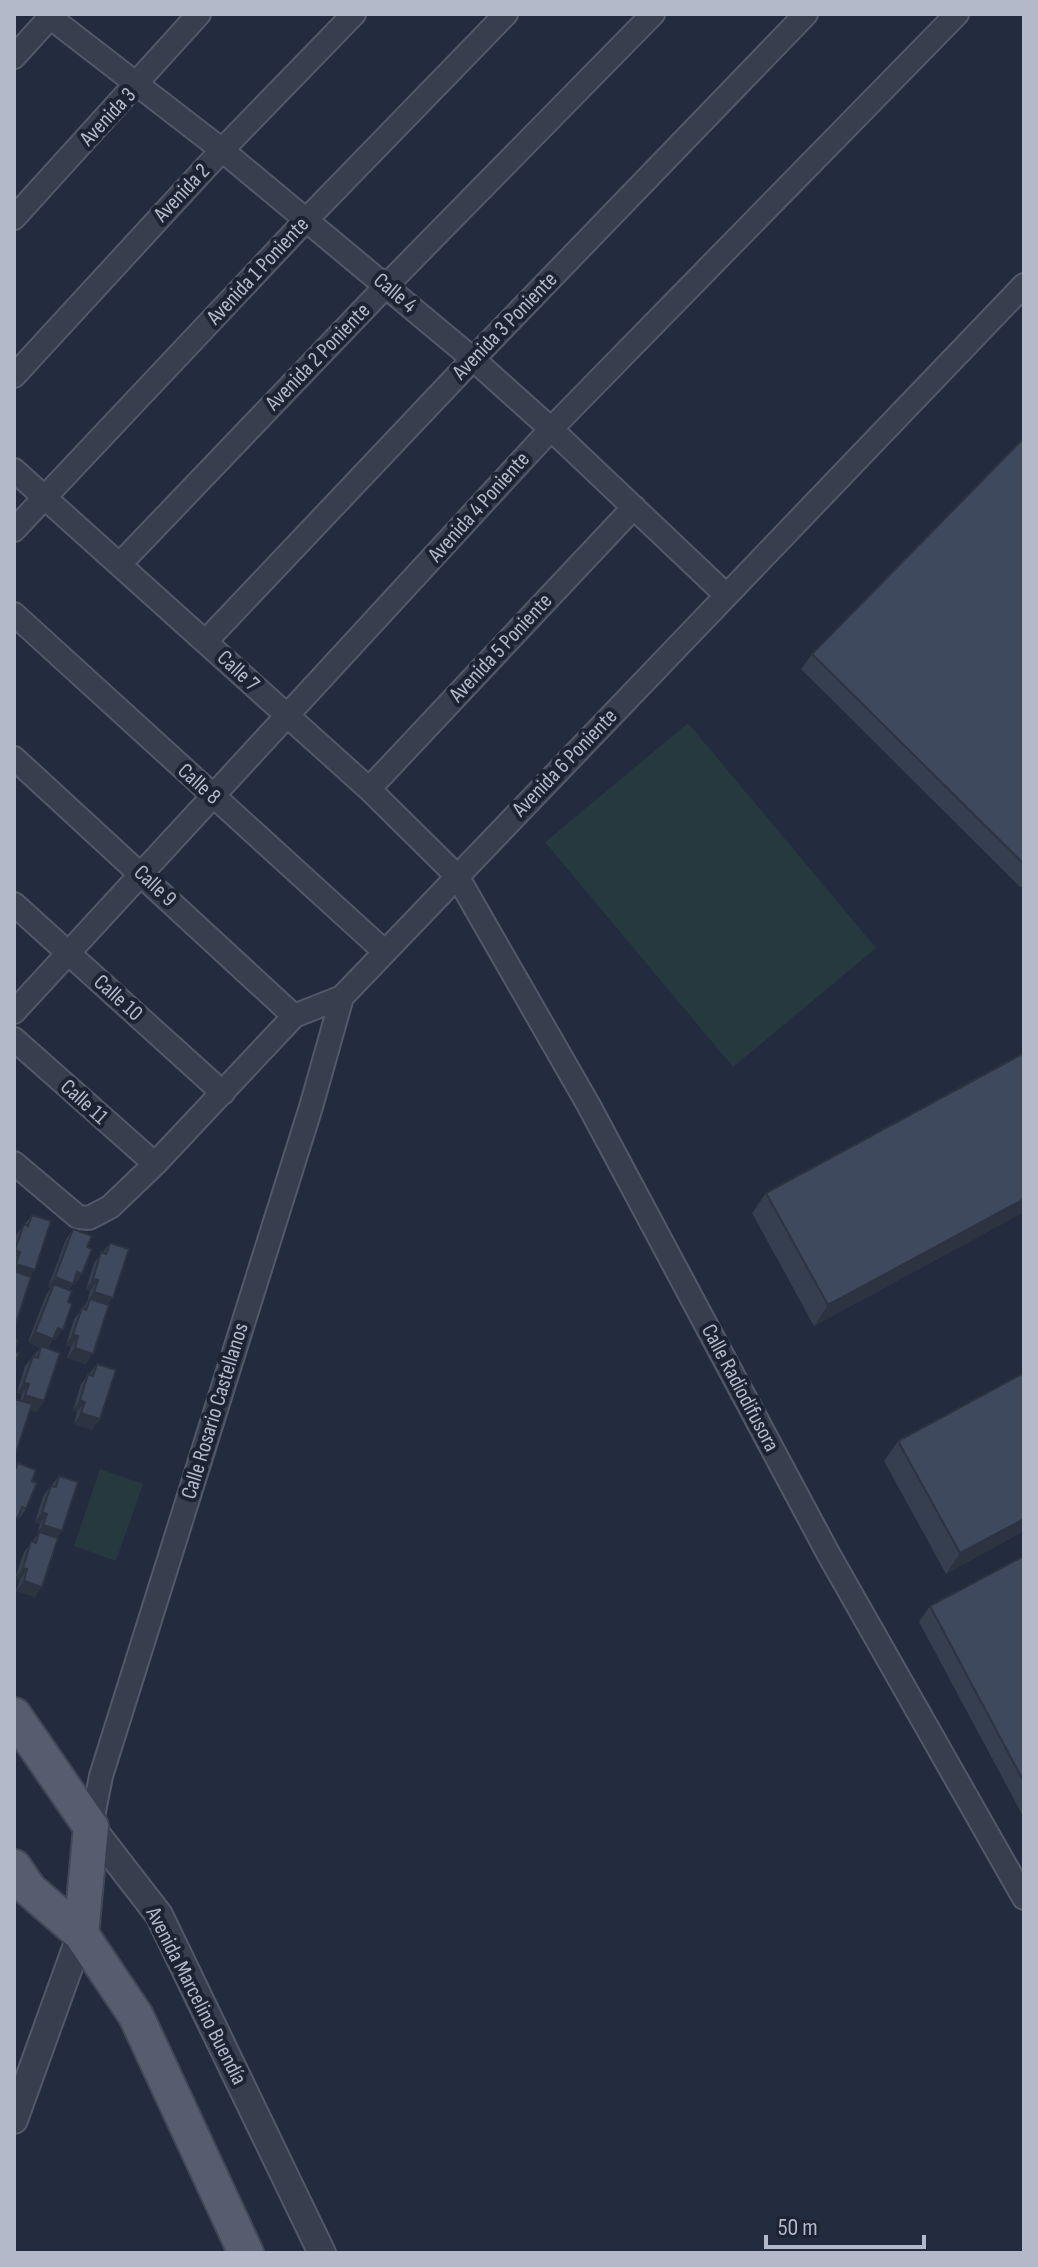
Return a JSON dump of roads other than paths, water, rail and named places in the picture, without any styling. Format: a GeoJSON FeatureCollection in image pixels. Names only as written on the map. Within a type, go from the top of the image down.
{"type":"FeatureCollection","features":[{"type":"Feature","properties":{"kind":"main road","name":"Avenida Marcelino Buendía"},"geometry":{"type":"LineString","coordinates":[[14,1715],[91,1827]]}},
{"type":"Feature","properties":{"kind":"main road"},"geometry":{"type":"LineString","coordinates":[[81,1934],[91,1827]]}},
{"type":"Feature","properties":{"kind":"main road"},"geometry":{"type":"LineString","coordinates":[[14,1867],[29,1889],[81,1934],[136,2016],[246,2253]]}},
{"type":"Feature","properties":{"kind":"street","name":"Avenida 3"},"geometry":{"type":"LineString","coordinates":[[14,218],[199,14]]}},
{"type":"Feature","properties":{"kind":"street","name":"Avenida 2"},"geometry":{"type":"LineString","coordinates":[[14,376],[222,150],[354,14]]}},
{"type":"Feature","properties":{"kind":"street","name":"Avenida 1 Poniente"},"geometry":{"type":"LineString","coordinates":[[14,530],[307,219],[506,14]]}},
{"type":"Feature","properties":{"kind":"street","name":"Avenida 2 Poniente"},"geometry":{"type":"LineString","coordinates":[[120,564],[386,286],[653,14]]}},
{"type":"Feature","properties":{"kind":"street","name":"Avenida 3 Poniente"},"geometry":{"type":"LineString","coordinates":[[206,641],[806,14]]}},
{"type":"Feature","properties":{"kind":"street","name":"Avenida 4 Poniente"},"geometry":{"type":"LineString","coordinates":[[14,1012],[551,429],[957,14]]}},
{"type":"Feature","properties":{"kind":"street","name":"Calle 4"},"geometry":{"type":"LineString","coordinates":[[50,15],[307,219],[473,359],[725,594]]}},
{"type":"Feature","properties":{"kind":"street"},"geometry":{"type":"LineString","coordinates":[[14,57],[50,15]]}},
{"type":"Feature","properties":{"kind":"street","name":"Avenida 6 Poniente"},"geometry":{"type":"LineString","coordinates":[[14,1163],[78,1217],[89,1218],[110,1207],[155,1164],[294,1016],[342,997],[1024,285]]}},
{"type":"Feature","properties":{"kind":"street","name":"Calle 7"},"geometry":{"type":"LineString","coordinates":[[14,470],[369,789],[457,876]]}},
{"type":"Feature","properties":{"kind":"street","name":"Avenida 5 Poniente"},"geometry":{"type":"LineString","coordinates":[[369,789],[634,507]]}},
{"type":"Feature","properties":{"kind":"street","name":"Calle 8"},"geometry":{"type":"LineString","coordinates":[[14,614],[385,952]]}},
{"type":"Feature","properties":{"kind":"street","name":"Calle 9"},"geometry":{"type":"LineString","coordinates":[[14,758],[294,1016]]}},
{"type":"Feature","properties":{"kind":"street","name":"Calle Radiodifusora"},"geometry":{"type":"LineString","coordinates":[[457,876],[588,1104],[829,1555],[1024,1898]]}},
{"type":"Feature","properties":{"kind":"street","name":"Calle 10"},"geometry":{"type":"LineString","coordinates":[[14,904],[223,1093]]}},
{"type":"Feature","properties":{"kind":"street","name":"Calle Rosario Castellanos"},"geometry":{"type":"LineString","coordinates":[[91,1827],[101,1776],[311,1107],[342,997]]}},
{"type":"Feature","properties":{"kind":"street","name":"Calle 11"},"geometry":{"type":"LineString","coordinates":[[14,1039],[155,1164]]}},
{"type":"Feature","properties":{"kind":"street","name":"Avenida Marcelino Buendía"},"geometry":{"type":"LineString","coordinates":[[91,1827],[159,1915],[322,2253]]}},
{"type":"Feature","properties":{"kind":"street"},"geometry":{"type":"LineString","coordinates":[[14,2120],[81,1934]]}}]}
